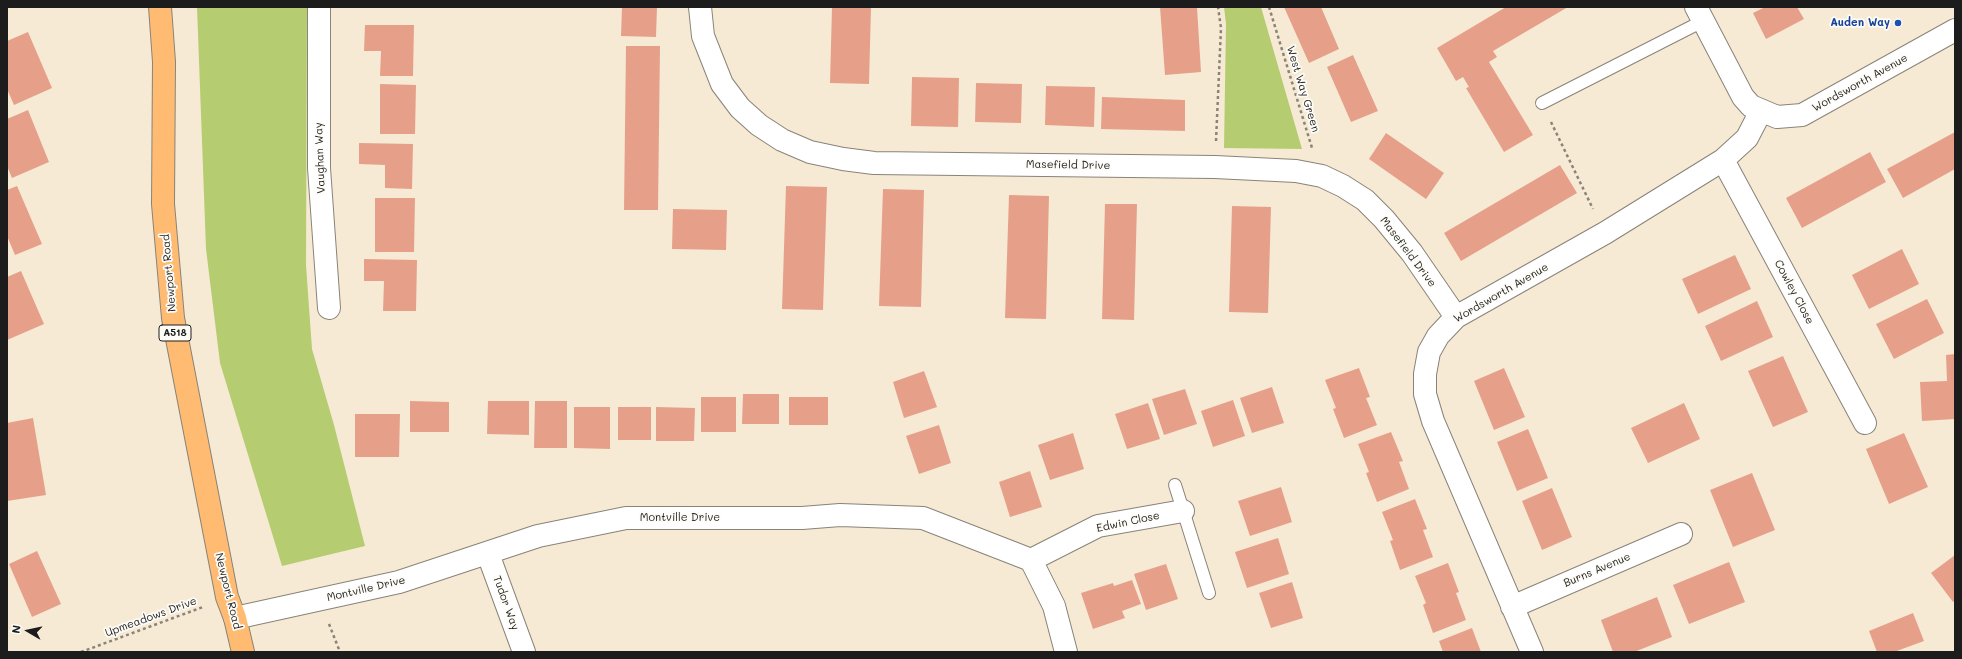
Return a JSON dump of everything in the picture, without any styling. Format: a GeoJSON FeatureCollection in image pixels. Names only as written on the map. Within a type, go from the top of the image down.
{"type":"FeatureCollection","features":[{"type":"Feature","properties":{"kind":"highway","name":"Newport Road"},"geometry":{"type":"LineString","coordinates":[[160,7],[164,62],[163,204],[172,318],[227,597],[235,618],[243,652]]}},
{"type":"Feature","properties":{"kind":"street","name":"Vaughan Way"},"geometry":{"type":"LineString","coordinates":[[319,7],[319,168],[329,308]]}},
{"type":"Feature","properties":{"kind":"street","name":"Masefield Drive"},"geometry":{"type":"LineString","coordinates":[[700,7],[703,36],[722,84],[740,108],[760,125],[782,140],[810,152],[843,159],[874,163],[1215,167],[1296,171],[1322,176],[1343,186],[1365,200],[1384,219],[1412,253],[1456,317]]}},
{"type":"Feature","properties":{"kind":"street","name":"Wordsworth Avenue"},"geometry":{"type":"LineString","coordinates":[[1700,14],[1743,97],[1751,106],[1777,117],[1802,115],[1955,30]]}},
{"type":"Feature","properties":{"kind":"street","name":"Wordsworth Avenue"},"geometry":{"type":"LineString","coordinates":[[1532,652],[1433,421],[1424,394],[1425,374],[1429,352],[1438,336],[1456,317],[1605,233],[1723,160],[1747,138],[1761,111]]}},
{"type":"Feature","properties":{"kind":"street","name":"Cowley Close"},"geometry":{"type":"LineString","coordinates":[[1723,160],[1865,423]]}},
{"type":"Feature","properties":{"kind":"street","name":"Edwin Close"},"geometry":{"type":"LineString","coordinates":[[1031,560],[1098,526],[1183,510]]}},
{"type":"Feature","properties":{"kind":"street","name":"Montville Drive"},"geometry":{"type":"LineString","coordinates":[[235,618],[399,582],[488,554],[538,536],[626,518],[802,518],[840,515],[923,518],[1031,560]]}},
{"type":"Feature","properties":{"kind":"street","name":"Burns Avenue"},"geometry":{"type":"LineString","coordinates":[[1512,606],[1681,534]]}},
{"type":"Feature","properties":{"kind":"street","name":"Tudor Way"},"geometry":{"type":"LineString","coordinates":[[488,554],[524,652]]}},
{"type":"Feature","properties":{"kind":"street"},"geometry":{"type":"LineString","coordinates":[[1031,560],[1054,606],[1066,652]]}},
{"type":"Feature","properties":{"kind":"lane"},"geometry":{"type":"LineString","coordinates":[[1542,103],[1700,14]]}},
{"type":"Feature","properties":{"kind":"lane"},"geometry":{"type":"LineString","coordinates":[[1175,485],[1209,593]]}},
{"type":"Feature","properties":{"kind":"path"},"geometry":{"type":"LineString","coordinates":[[1215,167],[1221,28],[1218,7]]}},
{"type":"Feature","properties":{"kind":"path","name":"West Way Green"},"geometry":{"type":"LineString","coordinates":[[1269,7],[1322,176]]}},
{"type":"Feature","properties":{"kind":"path"},"geometry":{"type":"LineString","coordinates":[[1542,103],[1605,233]]}},
{"type":"Feature","properties":{"kind":"path","name":"Upmeadows Drive"},"geometry":{"type":"LineString","coordinates":[[81,652],[227,597]]}},
{"type":"Feature","properties":{"kind":"green space"},"geometry":{"type":"Polygon","coordinates":[[[197,7],[307,7],[306,265],[312,349],[334,425],[365,546],[282,566],[220,363],[206,249],[197,7]]]}},
{"type":"Feature","properties":{"kind":"green space"},"geometry":{"type":"Polygon","coordinates":[[[1224,7],[1261,7],[1302,149],[1224,148],[1226,24],[1224,7]]]}},
{"type":"Feature","properties":{"kind":"building"},"geometry":{"type":"Polygon","coordinates":[[[622,7],[657,7],[656,37],[621,36],[622,7]]]}},
{"type":"Feature","properties":{"kind":"building"},"geometry":{"type":"Polygon","coordinates":[[[832,7],[871,7],[869,84],[830,83],[832,7]]]}},
{"type":"Feature","properties":{"kind":"building"},"geometry":{"type":"Polygon","coordinates":[[[1160,7],[1197,7],[1201,72],[1165,75],[1160,7]]]}},
{"type":"Feature","properties":{"kind":"building"},"geometry":{"type":"Polygon","coordinates":[[[1284,7],[1321,7],[1339,49],[1309,63],[1284,7]]]}},
{"type":"Feature","properties":{"kind":"building"},"geometry":{"type":"Polygon","coordinates":[[[1506,7],[1568,7],[1493,51],[1497,57],[1489,62],[1533,135],[1504,152],[1466,88],[1469,87],[1463,77],[1456,81],[1437,48],[1506,7]]]}},
{"type":"Feature","properties":{"kind":"building"},"geometry":{"type":"Polygon","coordinates":[[[1765,7],[1797,7],[1804,19],[1766,39],[1753,13],[1765,7]]]}},
{"type":"Feature","properties":{"kind":"building"},"geometry":{"type":"Polygon","coordinates":[[[365,25],[414,25],[413,76],[380,76],[381,51],[364,51],[365,25]]]}},
{"type":"Feature","properties":{"kind":"building"},"geometry":{"type":"Polygon","coordinates":[[[28,32],[52,88],[14,105],[7,89],[7,41],[28,32]]]}},
{"type":"Feature","properties":{"kind":"building"},"geometry":{"type":"Polygon","coordinates":[[[626,46],[660,46],[658,210],[624,210],[626,46]]]}},
{"type":"Feature","properties":{"kind":"building"},"geometry":{"type":"Polygon","coordinates":[[[1353,55],[1378,111],[1351,122],[1327,67],[1353,55]]]}},
{"type":"Feature","properties":{"kind":"building"},"geometry":{"type":"Polygon","coordinates":[[[912,77],[959,78],[958,127],[911,126],[912,77]]]}},
{"type":"Feature","properties":{"kind":"building"},"geometry":{"type":"Polygon","coordinates":[[[976,83],[1022,84],[1021,123],[975,122],[976,83]]]}},
{"type":"Feature","properties":{"kind":"building"},"geometry":{"type":"Polygon","coordinates":[[[380,84],[416,85],[415,134],[380,134],[380,84]]]}},
{"type":"Feature","properties":{"kind":"building"},"geometry":{"type":"Polygon","coordinates":[[[1046,86],[1095,87],[1094,127],[1045,125],[1046,86]]]}},
{"type":"Feature","properties":{"kind":"building"},"geometry":{"type":"Polygon","coordinates":[[[1102,97],[1185,100],[1185,131],[1101,129],[1102,97]]]}},
{"type":"Feature","properties":{"kind":"building"},"geometry":{"type":"Polygon","coordinates":[[[28,110],[49,162],[12,178],[7,166],[7,119],[28,110]]]}},
{"type":"Feature","properties":{"kind":"building"},"geometry":{"type":"Polygon","coordinates":[[[1955,132],[1955,169],[1903,198],[1887,169],[1955,132]]]}},
{"type":"Feature","properties":{"kind":"building"},"geometry":{"type":"Polygon","coordinates":[[[1386,133],[1444,173],[1426,199],[1369,159],[1386,133]]]}},
{"type":"Feature","properties":{"kind":"building"},"geometry":{"type":"Polygon","coordinates":[[[359,143],[413,144],[412,189],[385,188],[385,165],[359,164],[359,143]]]}},
{"type":"Feature","properties":{"kind":"building"},"geometry":{"type":"Polygon","coordinates":[[[1870,152],[1886,182],[1802,228],[1786,198],[1870,152]]]}},
{"type":"Feature","properties":{"kind":"building"},"geometry":{"type":"Polygon","coordinates":[[[1560,165],[1577,193],[1461,261],[1444,233],[1560,165]]]}},
{"type":"Feature","properties":{"kind":"building"},"geometry":{"type":"Polygon","coordinates":[[[17,186],[42,244],[15,255],[7,236],[7,190],[17,186]]]}},
{"type":"Feature","properties":{"kind":"building"},"geometry":{"type":"Polygon","coordinates":[[[786,186],[827,187],[823,310],[782,309],[786,186]]]}},
{"type":"Feature","properties":{"kind":"building"},"geometry":{"type":"Polygon","coordinates":[[[883,189],[924,190],[921,307],[879,306],[883,189]]]}},
{"type":"Feature","properties":{"kind":"building"},"geometry":{"type":"Polygon","coordinates":[[[1009,195],[1049,196],[1046,319],[1005,318],[1009,195]]]}},
{"type":"Feature","properties":{"kind":"building"},"geometry":{"type":"Polygon","coordinates":[[[375,198],[415,198],[414,252],[375,252],[375,198]]]}},
{"type":"Feature","properties":{"kind":"building"},"geometry":{"type":"Polygon","coordinates":[[[1105,204],[1137,204],[1134,320],[1102,319],[1105,204]]]}},
{"type":"Feature","properties":{"kind":"building"},"geometry":{"type":"Polygon","coordinates":[[[1232,206],[1271,207],[1268,313],[1229,312],[1232,206]]]}},
{"type":"Feature","properties":{"kind":"building"},"geometry":{"type":"Polygon","coordinates":[[[673,209],[727,210],[726,250],[672,249],[673,209]]]}},
{"type":"Feature","properties":{"kind":"building"},"geometry":{"type":"Polygon","coordinates":[[[1902,249],[1919,284],[1869,309],[1852,275],[1902,249]]]}},
{"type":"Feature","properties":{"kind":"building"},"geometry":{"type":"Polygon","coordinates":[[[1735,255],[1751,289],[1698,314],[1682,279],[1735,255]]]}},
{"type":"Feature","properties":{"kind":"building"},"geometry":{"type":"Polygon","coordinates":[[[364,259],[417,260],[416,311],[383,311],[384,281],[364,281],[364,259]]]}},
{"type":"Feature","properties":{"kind":"building"},"geometry":{"type":"Polygon","coordinates":[[[21,271],[44,324],[7,340],[7,277],[21,271]]]}},
{"type":"Feature","properties":{"kind":"building"},"geometry":{"type":"Polygon","coordinates":[[[1927,299],[1944,333],[1894,359],[1876,324],[1927,299]]]}},
{"type":"Feature","properties":{"kind":"building"},"geometry":{"type":"Polygon","coordinates":[[[1757,301],[1773,337],[1721,361],[1705,326],[1757,301]]]}},
{"type":"Feature","properties":{"kind":"building"},"geometry":{"type":"Polygon","coordinates":[[[1955,354],[1955,419],[1922,421],[1920,382],[1947,381],[1946,355],[1955,354]]]}},
{"type":"Feature","properties":{"kind":"building"},"geometry":{"type":"Polygon","coordinates":[[[1783,356],[1808,412],[1773,427],[1748,371],[1783,356]]]}},
{"type":"Feature","properties":{"kind":"building"},"geometry":{"type":"Polygon","coordinates":[[[1359,368],[1370,397],[1366,398],[1377,425],[1344,438],[1333,409],[1336,408],[1325,380],[1359,368]]]}},
{"type":"Feature","properties":{"kind":"building"},"geometry":{"type":"Polygon","coordinates":[[[1504,368],[1525,417],[1494,430],[1474,381],[1504,368]]]}},
{"type":"Feature","properties":{"kind":"building"},"geometry":{"type":"Polygon","coordinates":[[[924,371],[937,407],[904,418],[893,382],[924,371]]]}},
{"type":"Feature","properties":{"kind":"building"},"geometry":{"type":"Polygon","coordinates":[[[1272,387],[1284,423],[1252,433],[1240,398],[1272,387]]]}},
{"type":"Feature","properties":{"kind":"building"},"geometry":{"type":"Polygon","coordinates":[[[1185,389],[1197,424],[1164,435],[1152,399],[1185,389]]]}},
{"type":"Feature","properties":{"kind":"building"},"geometry":{"type":"Polygon","coordinates":[[[743,394],[779,394],[779,424],[742,424],[743,394]]]}},
{"type":"Feature","properties":{"kind":"building"},"geometry":{"type":"Polygon","coordinates":[[[701,397],[736,397],[736,432],[701,432],[701,397]]]}},
{"type":"Feature","properties":{"kind":"building"},"geometry":{"type":"Polygon","coordinates":[[[789,397],[828,397],[828,425],[789,425],[789,397]]]}},
{"type":"Feature","properties":{"kind":"building"},"geometry":{"type":"Polygon","coordinates":[[[1233,400],[1245,436],[1213,447],[1201,411],[1233,400]]]}},
{"type":"Feature","properties":{"kind":"building"},"geometry":{"type":"Polygon","coordinates":[[[410,401],[449,402],[449,432],[410,432],[410,401]]]}},
{"type":"Feature","properties":{"kind":"building"},"geometry":{"type":"Polygon","coordinates":[[[488,401],[529,401],[529,435],[487,434],[488,401]]]}},
{"type":"Feature","properties":{"kind":"building"},"geometry":{"type":"Polygon","coordinates":[[[535,401],[567,401],[567,448],[534,448],[535,401]]]}},
{"type":"Feature","properties":{"kind":"building"},"geometry":{"type":"Polygon","coordinates":[[[1148,403],[1160,439],[1127,449],[1115,414],[1148,403]]]}},
{"type":"Feature","properties":{"kind":"building"},"geometry":{"type":"Polygon","coordinates":[[[1684,403],[1700,439],[1648,463],[1631,428],[1684,403]]]}},
{"type":"Feature","properties":{"kind":"building"},"geometry":{"type":"Polygon","coordinates":[[[574,407],[610,407],[610,449],[574,448],[574,407]]]}},
{"type":"Feature","properties":{"kind":"building"},"geometry":{"type":"Polygon","coordinates":[[[618,407],[651,407],[651,440],[618,440],[618,407]]]}},
{"type":"Feature","properties":{"kind":"building"},"geometry":{"type":"Polygon","coordinates":[[[656,407],[695,408],[694,441],[656,441],[656,407]]]}},
{"type":"Feature","properties":{"kind":"building"},"geometry":{"type":"Polygon","coordinates":[[[355,414],[400,414],[399,457],[355,457],[355,414]]]}},
{"type":"Feature","properties":{"kind":"building"},"geometry":{"type":"Polygon","coordinates":[[[33,418],[46,495],[7,501],[7,423],[33,418]]]}},
{"type":"Feature","properties":{"kind":"building"},"geometry":{"type":"Polygon","coordinates":[[[939,425],[951,463],[919,474],[906,436],[939,425]]]}},
{"type":"Feature","properties":{"kind":"building"},"geometry":{"type":"Polygon","coordinates":[[[1528,429],[1548,478],[1517,491],[1497,442],[1528,429]]]}},
{"type":"Feature","properties":{"kind":"building"},"geometry":{"type":"Polygon","coordinates":[[[1391,432],[1403,461],[1399,462],[1409,489],[1377,502],[1366,473],[1369,472],[1358,444],[1391,432]]]}},
{"type":"Feature","properties":{"kind":"building"},"geometry":{"type":"Polygon","coordinates":[[[1073,433],[1084,469],[1050,480],[1038,445],[1073,433]]]}},
{"type":"Feature","properties":{"kind":"building"},"geometry":{"type":"Polygon","coordinates":[[[1904,433],[1928,487],[1889,504],[1866,449],[1904,433]]]}},
{"type":"Feature","properties":{"kind":"building"},"geometry":{"type":"Polygon","coordinates":[[[1030,471],[1042,507],[1010,517],[999,482],[1030,471]]]}},
{"type":"Feature","properties":{"kind":"building"},"geometry":{"type":"Polygon","coordinates":[[[1752,473],[1775,530],[1733,547],[1710,490],[1752,473]]]}},
{"type":"Feature","properties":{"kind":"building"},"geometry":{"type":"Polygon","coordinates":[[[1281,487],[1292,522],[1250,536],[1238,501],[1281,487]]]}},
{"type":"Feature","properties":{"kind":"building"},"geometry":{"type":"Polygon","coordinates":[[[1552,488],[1572,537],[1542,550],[1522,501],[1552,488]]]}},
{"type":"Feature","properties":{"kind":"building"},"geometry":{"type":"Polygon","coordinates":[[[1415,499],[1427,529],[1423,530],[1433,557],[1400,570],[1390,541],[1393,540],[1382,512],[1415,499]]]}},
{"type":"Feature","properties":{"kind":"building"},"geometry":{"type":"Polygon","coordinates":[[[1278,538],[1289,574],[1247,588],[1235,552],[1278,538]]]}},
{"type":"Feature","properties":{"kind":"building"},"geometry":{"type":"Polygon","coordinates":[[[37,551],[61,604],[32,617],[9,564],[37,551]]]}},
{"type":"Feature","properties":{"kind":"building"},"geometry":{"type":"Polygon","coordinates":[[[1955,555],[1955,600],[1953,602],[1931,573],[1955,555]]]}},
{"type":"Feature","properties":{"kind":"building"},"geometry":{"type":"Polygon","coordinates":[[[1729,562],[1745,602],[1689,624],[1673,585],[1729,562]]]}},
{"type":"Feature","properties":{"kind":"building"},"geometry":{"type":"Polygon","coordinates":[[[1448,563],[1459,592],[1456,593],[1466,620],[1433,633],[1423,605],[1426,603],[1415,576],[1448,563]]]}},
{"type":"Feature","properties":{"kind":"building"},"geometry":{"type":"Polygon","coordinates":[[[1166,564],[1178,599],[1146,610],[1134,574],[1166,564]]]}},
{"type":"Feature","properties":{"kind":"building"},"geometry":{"type":"Polygon","coordinates":[[[1132,580],[1141,604],[1122,611],[1125,618],[1093,629],[1081,593],[1113,583],[1114,586],[1132,580]]]}},
{"type":"Feature","properties":{"kind":"building"},"geometry":{"type":"Polygon","coordinates":[[[1292,582],[1303,618],[1271,628],[1259,593],[1292,582]]]}},
{"type":"Feature","properties":{"kind":"building"},"geometry":{"type":"Polygon","coordinates":[[[1657,597],[1672,637],[1634,652],[1613,652],[1601,620],[1657,597]]]}},
{"type":"Feature","properties":{"kind":"building"},"geometry":{"type":"Polygon","coordinates":[[[1913,613],[1924,641],[1894,652],[1877,652],[1869,631],[1913,613]]]}},
{"type":"Feature","properties":{"kind":"building"},"geometry":{"type":"Polygon","coordinates":[[[1472,628],[1481,652],[1443,652],[1439,641],[1472,628]]]}},
{"type":"Feature","properties":{"kind":"place","name":"Auden Way"},"geometry":{"type":"Point","coordinates":[1898,23]}}]}
